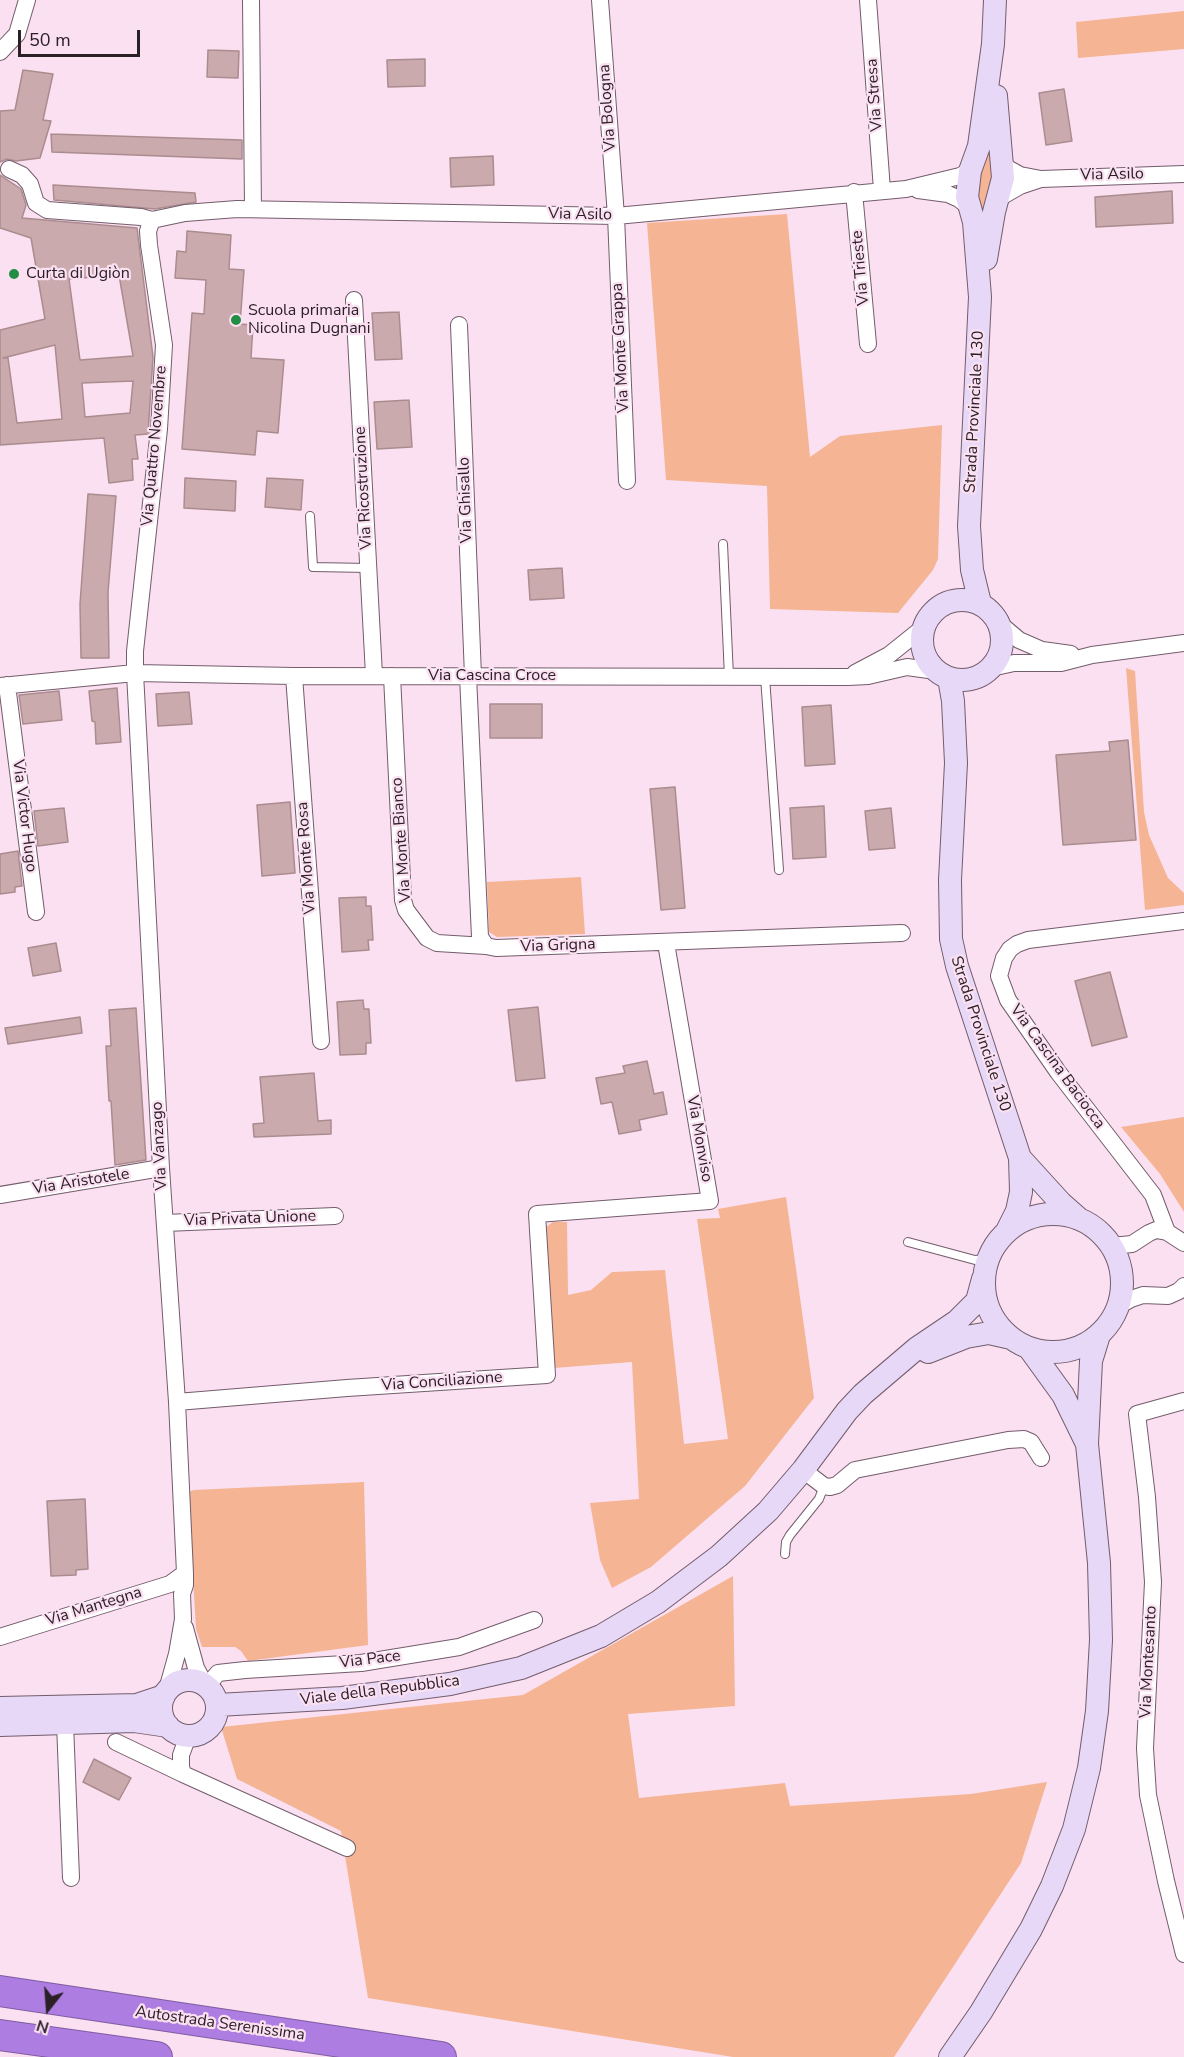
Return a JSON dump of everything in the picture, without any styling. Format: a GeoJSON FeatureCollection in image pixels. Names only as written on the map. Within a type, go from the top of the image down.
{"type":"FeatureCollection","features":[{"type":"Feature","properties":{"kind":"highway","name":"Autostrada Serenissima"},"geometry":{"type":"LineString","coordinates":[[0,1991],[441,2057]]}},
{"type":"Feature","properties":{"kind":"highway"},"geometry":{"type":"LineString","coordinates":[[0,2035],[157,2057]]}},
{"type":"Feature","properties":{"kind":"street"},"geometry":{"type":"LineString","coordinates":[[0,52],[17,34],[27,0]]}},
{"type":"Feature","properties":{"kind":"street"},"geometry":{"type":"LineString","coordinates":[[252,0],[253,209]]}},
{"type":"Feature","properties":{"kind":"street","name":"Via Bologna"},"geometry":{"type":"LineString","coordinates":[[600,0],[616,216]]}},
{"type":"Feature","properties":{"kind":"street","name":"Via Stresa"},"geometry":{"type":"LineString","coordinates":[[868,0],[882,190]]}},
{"type":"Feature","properties":{"kind":"street","name":"Strada Provinciale 130"},"geometry":{"type":"LineString","coordinates":[[956,763],[972,688],[998,659],[1002,647],[1002,635],[995,615],[980,603],[972,570],[969,526],[980,297],[994,212],[1003,178],[993,44],[994,0]]}},
{"type":"Feature","properties":{"kind":"street","name":"Strada Provinciale 130"},"geometry":{"type":"LineString","coordinates":[[980,297],[974,222],[967,197],[970,171],[979,146],[993,44]]}},
{"type":"Feature","properties":{"kind":"street","name":"Via Asilo"},"geometry":{"type":"LineString","coordinates":[[1000,161],[1020,175],[1041,178],[1184,174]]}},
{"type":"Feature","properties":{"kind":"street"},"geometry":{"type":"LineString","coordinates":[[9,169],[22,175],[30,184],[36,203],[47,210],[141,217],[152,220]]}},
{"type":"Feature","properties":{"kind":"street","name":"Via Asilo"},"geometry":{"type":"LineString","coordinates":[[906,189],[960,176],[970,171]]}},
{"type":"Feature","properties":{"kind":"street","name":"Via Asilo"},"geometry":{"type":"LineString","coordinates":[[999,198],[1020,186],[1041,178]]}},
{"type":"Feature","properties":{"kind":"street","name":"Via Asilo"},"geometry":{"type":"LineString","coordinates":[[152,220],[185,213],[253,209],[616,216],[854,192],[906,189],[948,194],[969,207]]}},
{"type":"Feature","properties":{"kind":"street","name":"Via Trieste"},"geometry":{"type":"LineString","coordinates":[[854,192],[868,344]]}},
{"type":"Feature","properties":{"kind":"street","name":"Via Monte Grappa"},"geometry":{"type":"LineString","coordinates":[[616,216],[627,481]]}},
{"type":"Feature","properties":{"kind":"street","name":"Via Quattro Novembre"},"geometry":{"type":"LineString","coordinates":[[135,673],[135,651],[159,429],[164,345],[148,246],[148,231],[152,220]]}},
{"type":"Feature","properties":{"kind":"street","name":"Via Ricostruzione"},"geometry":{"type":"LineString","coordinates":[[354,300],[374,675]]}},
{"type":"Feature","properties":{"kind":"street","name":"Via Ghisallo"},"geometry":{"type":"LineString","coordinates":[[459,325],[470,676]]}},
{"type":"Feature","properties":{"kind":"street","name":"Strada Provinciale 130"},"geometry":{"type":"LineString","coordinates":[[949,601],[969,526]]}},
{"type":"Feature","properties":{"kind":"street"},"geometry":{"type":"LineString","coordinates":[[924,627],[938,607],[949,601],[959,599],[980,603]]}},
{"type":"Feature","properties":{"kind":"street"},"geometry":{"type":"LineString","coordinates":[[999,624],[1019,640],[1042,650],[1087,656]]}},
{"type":"Feature","properties":{"kind":"street","name":"Strada Provinciale 130"},"geometry":{"type":"LineString","coordinates":[[924,627],[923,651],[928,662],[943,674],[953,701],[956,763],[950,880],[951,939],[957,966],[1020,1158],[1021,1192],[1017,1211],[1008,1229]]}},
{"type":"Feature","properties":{"kind":"street","name":"Via Cascina Croce"},"geometry":{"type":"LineString","coordinates":[[848,677],[889,655],[924,627]]}},
{"type":"Feature","properties":{"kind":"street"},"geometry":{"type":"LineString","coordinates":[[943,674],[959,680],[1014,663],[1061,663],[1087,656],[1184,643]]}},
{"type":"Feature","properties":{"kind":"street","name":"Via Cascina Croce"},"geometry":{"type":"LineString","coordinates":[[3,685],[135,673],[294,676],[848,677],[868,676],[907,667],[943,674]]}},
{"type":"Feature","properties":{"kind":"street","name":"Via Vanzago"},"geometry":{"type":"LineString","coordinates":[[135,673],[185,1573]]}},
{"type":"Feature","properties":{"kind":"street","name":"Via Monte Rosa"},"geometry":{"type":"LineString","coordinates":[[294,676],[321,1041]]}},
{"type":"Feature","properties":{"kind":"street","name":"Via Monte Bianco"},"geometry":{"type":"LineString","coordinates":[[392,676],[403,900],[406,910],[427,938],[437,943],[486,946]]}},
{"type":"Feature","properties":{"kind":"street"},"geometry":{"type":"LineString","coordinates":[[470,676],[480,937],[486,946]]}},
{"type":"Feature","properties":{"kind":"street","name":"Via Victor Hugo"},"geometry":{"type":"LineString","coordinates":[[3,685],[36,912]]}},
{"type":"Feature","properties":{"kind":"street","name":"Via Cascina Baciocca"},"geometry":{"type":"LineString","coordinates":[[1167,1232],[1158,1205],[1142,1178],[1042,1050],[1008,1000],[999,976],[1010,949],[1028,940],[1184,921]]}},
{"type":"Feature","properties":{"kind":"street","name":"Via Grigna"},"geometry":{"type":"LineString","coordinates":[[486,946],[496,948],[902,933]]}},
{"type":"Feature","properties":{"kind":"street","name":"Via Monviso"},"geometry":{"type":"LineString","coordinates":[[537,1214],[710,1201],[666,942]]}},
{"type":"Feature","properties":{"kind":"street","name":"Strada Provinciale 130"},"geometry":{"type":"LineString","coordinates":[[1020,1158],[1054,1197],[1080,1219]]}},
{"type":"Feature","properties":{"kind":"street","name":"Via Aristotele"},"geometry":{"type":"LineString","coordinates":[[0,1195],[161,1168]]}},
{"type":"Feature","properties":{"kind":"street"},"geometry":{"type":"LineString","coordinates":[[1149,1233],[1158,1205]]}},
{"type":"Feature","properties":{"kind":"street","name":"Via Conciliazione"},"geometry":{"type":"LineString","coordinates":[[177,1402],[547,1375],[537,1214]]}},
{"type":"Feature","properties":{"kind":"street"},"geometry":{"type":"LineString","coordinates":[[1020,1343],[1047,1353],[1083,1346],[1099,1335],[1109,1324],[1118,1306],[1122,1283],[1121,1270],[1112,1246],[1092,1226],[1080,1219],[1061,1214],[1042,1214],[1024,1219],[1008,1229],[995,1243],[985,1269],[984,1296],[989,1312],[998,1326],[1020,1343],[1063,1395],[1087,1444]]}},
{"type":"Feature","properties":{"kind":"street","name":"Via Privata Unione"},"geometry":{"type":"LineString","coordinates":[[165,1223],[335,1216]]}},
{"type":"Feature","properties":{"kind":"street"},"geometry":{"type":"LineString","coordinates":[[1112,1246],[1132,1244],[1156,1230],[1167,1232],[1184,1243]]}},
{"type":"Feature","properties":{"kind":"street","name":"Viale della Repubblica"},"geometry":{"type":"LineString","coordinates":[[210,1691],[342,1698],[410,1691],[488,1677],[601,1636],[658,1602],[719,1556],[768,1511],[804,1470],[847,1411],[876,1382],[917,1348],[957,1321],[976,1301],[985,1269]]}},
{"type":"Feature","properties":{"kind":"street"},"geometry":{"type":"LineString","coordinates":[[1118,1306],[1143,1296],[1168,1296],[1179,1292],[1184,1286]]}},
{"type":"Feature","properties":{"kind":"street","name":"Viale della Repubblica"},"geometry":{"type":"LineString","coordinates":[[894,1367],[966,1337],[989,1333],[1020,1343]]}},
{"type":"Feature","properties":{"kind":"street"},"geometry":{"type":"LineString","coordinates":[[950,2057],[993,1993],[1031,1929],[1074,1829],[1089,1768],[1097,1711],[1101,1640],[1099,1563],[1087,1444],[1091,1361],[1099,1335]]}},
{"type":"Feature","properties":{"kind":"street","name":"Via Montesanto"},"geometry":{"type":"LineString","coordinates":[[1184,1401],[1137,1414],[1153,1582],[1145,1748],[1148,1795],[1184,1954]]}},
{"type":"Feature","properties":{"kind":"street"},"geometry":{"type":"LineString","coordinates":[[804,1470],[824,1486],[837,1485],[855,1470],[1008,1440],[1024,1439],[1031,1442],[1041,1458]]}},
{"type":"Feature","properties":{"kind":"street","name":"Via Mantegna"},"geometry":{"type":"LineString","coordinates":[[0,1637],[176,1589],[185,1573]]}},
{"type":"Feature","properties":{"kind":"street"},"geometry":{"type":"LineString","coordinates":[[0,1725],[134,1721],[168,1726],[181,1735],[188,1736],[207,1731],[217,1715],[210,1691],[196,1668],[176,1589]]}},
{"type":"Feature","properties":{"kind":"street"},"geometry":{"type":"LineString","coordinates":[[168,1726],[161,1708],[177,1654],[183,1619]]}},
{"type":"Feature","properties":{"kind":"street","name":"Via Pace"},"geometry":{"type":"LineString","coordinates":[[210,1691],[218,1673],[362,1663],[459,1647],[534,1620]]}},
{"type":"Feature","properties":{"kind":"street"},"geometry":{"type":"LineString","coordinates":[[0,1708],[137,1705],[165,1693],[180,1681],[188,1679],[210,1691]]}},
{"type":"Feature","properties":{"kind":"street"},"geometry":{"type":"LineString","coordinates":[[65,1723],[71,1878]]}},
{"type":"Feature","properties":{"kind":"street"},"geometry":{"type":"LineString","coordinates":[[183,1774],[181,1755],[188,1736]]}},
{"type":"Feature","properties":{"kind":"street"},"geometry":{"type":"LineString","coordinates":[[116,1742],[347,1848]]}},
{"type":"Feature","properties":{"kind":"lane"},"geometry":{"type":"LineString","coordinates":[[310,516],[313,567],[368,568]]}},
{"type":"Feature","properties":{"kind":"lane"},"geometry":{"type":"LineString","coordinates":[[723,544],[729,677]]}},
{"type":"Feature","properties":{"kind":"lane"},"geometry":{"type":"LineString","coordinates":[[765,677],[779,870]]}},
{"type":"Feature","properties":{"kind":"lane"},"geometry":{"type":"LineString","coordinates":[[908,1242],[975,1260],[985,1269]]}},
{"type":"Feature","properties":{"kind":"lane"},"geometry":{"type":"LineString","coordinates":[[785,1554],[786,1542],[790,1535],[819,1499],[824,1486]]}},
{"type":"Feature","properties":{"kind":"shaded area"},"geometry":{"type":"Polygon","coordinates":[[[1184,11],[1184,49],[1078,58],[1076,22],[1184,11]]]}},
{"type":"Feature","properties":{"kind":"shaded area"},"geometry":{"type":"Polygon","coordinates":[[[986,149],[990,149],[995,173],[985,222],[975,197],[986,149]]]}},
{"type":"Feature","properties":{"kind":"shaded area"},"geometry":{"type":"Polygon","coordinates":[[[787,214],[810,457],[840,436],[942,425],[938,559],[933,570],[898,613],[770,609],[767,486],[666,480],[647,223],[787,214]]]}},
{"type":"Feature","properties":{"kind":"shaded area"},"geometry":{"type":"Polygon","coordinates":[[[1126,668],[1135,671],[1144,812],[1149,835],[1168,878],[1184,893],[1184,905],[1145,910],[1126,668]]]}},
{"type":"Feature","properties":{"kind":"shaded area"},"geometry":{"type":"Polygon","coordinates":[[[581,877],[585,934],[497,937],[489,932],[487,882],[581,877]]]}},
{"type":"Feature","properties":{"kind":"shaded area"},"geometry":{"type":"Polygon","coordinates":[[[1184,1117],[1184,1212],[1160,1174],[1121,1127],[1184,1117]]]}},
{"type":"Feature","properties":{"kind":"shaded area"},"geometry":{"type":"Polygon","coordinates":[[[786,1197],[814,1398],[745,1486],[651,1567],[612,1588],[600,1560],[590,1503],[639,1499],[632,1362],[554,1368],[546,1227],[553,1222],[567,1222],[568,1295],[591,1290],[612,1272],[665,1270],[684,1444],[728,1439],[697,1219],[720,1218],[718,1209],[786,1197]]]}},
{"type":"Feature","properties":{"kind":"shaded area"},"geometry":{"type":"Polygon","coordinates":[[[364,1482],[368,1645],[248,1661],[235,1647],[202,1647],[196,1629],[188,1492],[364,1482]]]}},
{"type":"Feature","properties":{"kind":"shaded area"},"geometry":{"type":"Polygon","coordinates":[[[733,1576],[735,1706],[628,1714],[639,1798],[785,1783],[790,1806],[971,1794],[1047,1782],[1021,1863],[894,2057],[733,2057],[368,1998],[341,1831],[237,1779],[221,1727],[523,1695],[733,1576]]]}},
{"type":"Feature","properties":{"kind":"building"},"geometry":{"type":"Polygon","coordinates":[[[208,50],[239,51],[238,78],[207,77],[208,50]]]}},
{"type":"Feature","properties":{"kind":"building"},"geometry":{"type":"Polygon","coordinates":[[[425,59],[425,86],[388,87],[387,60],[425,59]]]}},
{"type":"Feature","properties":{"kind":"building"},"geometry":{"type":"Polygon","coordinates":[[[23,70],[53,74],[43,120],[51,121],[40,158],[16,161],[7,159],[0,162],[0,111],[15,110],[23,70]]]}},
{"type":"Feature","properties":{"kind":"building"},"geometry":{"type":"Polygon","coordinates":[[[1064,89],[1072,141],[1046,145],[1039,93],[1064,89]]]}},
{"type":"Feature","properties":{"kind":"building"},"geometry":{"type":"Polygon","coordinates":[[[51,134],[242,140],[242,159],[52,152],[51,134]]]}},
{"type":"Feature","properties":{"kind":"building"},"geometry":{"type":"Polygon","coordinates":[[[493,156],[494,185],[451,187],[450,158],[493,156]]]}},
{"type":"Feature","properties":{"kind":"building"},"geometry":{"type":"Polygon","coordinates":[[[0,175],[21,189],[26,205],[22,218],[137,228],[153,357],[148,434],[135,435],[138,459],[132,459],[133,480],[109,483],[104,438],[0,445],[0,330],[45,319],[31,238],[0,228],[0,175]],[[119,275],[69,279],[80,360],[133,356],[119,275]],[[55,345],[3,358],[8,358],[17,423],[62,419],[55,345]],[[133,381],[82,383],[85,417],[130,413],[133,381]]]}},
{"type":"Feature","properties":{"kind":"building"},"geometry":{"type":"Polygon","coordinates":[[[53,185],[195,193],[196,202],[155,209],[54,200],[53,185]]]}},
{"type":"Feature","properties":{"kind":"building"},"geometry":{"type":"Polygon","coordinates":[[[1172,191],[1173,223],[1096,227],[1095,197],[1172,191]]]}},
{"type":"Feature","properties":{"kind":"building"},"geometry":{"type":"Polygon","coordinates":[[[187,231],[231,235],[229,269],[244,270],[240,324],[253,325],[251,358],[284,360],[278,433],[257,431],[255,455],[182,449],[192,313],[204,314],[206,280],[175,278],[177,251],[186,252],[187,231]]]}},
{"type":"Feature","properties":{"kind":"building"},"geometry":{"type":"Polygon","coordinates":[[[399,312],[402,359],[375,360],[372,313],[399,312]]]}},
{"type":"Feature","properties":{"kind":"building"},"geometry":{"type":"Polygon","coordinates":[[[409,400],[412,447],[377,449],[374,402],[409,400]]]}},
{"type":"Feature","properties":{"kind":"building"},"geometry":{"type":"Polygon","coordinates":[[[185,478],[236,481],[235,511],[184,508],[185,478]]]}},
{"type":"Feature","properties":{"kind":"building"},"geometry":{"type":"Polygon","coordinates":[[[267,478],[303,480],[301,510],[265,507],[267,478]]]}},
{"type":"Feature","properties":{"kind":"building"},"geometry":{"type":"Polygon","coordinates":[[[88,494],[116,496],[108,592],[109,658],[81,658],[80,604],[88,494]]]}},
{"type":"Feature","properties":{"kind":"building"},"geometry":{"type":"Polygon","coordinates":[[[562,568],[564,598],[530,600],[528,570],[562,568]]]}},
{"type":"Feature","properties":{"kind":"building"},"geometry":{"type":"Polygon","coordinates":[[[117,688],[121,742],[96,744],[95,722],[92,721],[89,691],[117,688]]]}},
{"type":"Feature","properties":{"kind":"building"},"geometry":{"type":"Polygon","coordinates":[[[59,691],[62,720],[23,724],[19,695],[59,691]]]}},
{"type":"Feature","properties":{"kind":"building"},"geometry":{"type":"Polygon","coordinates":[[[189,692],[192,724],[158,726],[156,694],[189,692]]]}},
{"type":"Feature","properties":{"kind":"building"},"geometry":{"type":"Polygon","coordinates":[[[490,704],[542,704],[542,738],[490,738],[490,704]]]}},
{"type":"Feature","properties":{"kind":"building"},"geometry":{"type":"Polygon","coordinates":[[[831,705],[835,764],[805,766],[802,707],[831,705]]]}},
{"type":"Feature","properties":{"kind":"building"},"geometry":{"type":"Polygon","coordinates":[[[1128,740],[1136,840],[1063,845],[1056,755],[1110,751],[1109,742],[1128,740]]]}},
{"type":"Feature","properties":{"kind":"building"},"geometry":{"type":"Polygon","coordinates":[[[675,787],[685,908],[661,910],[650,789],[675,787]]]}},
{"type":"Feature","properties":{"kind":"building"},"geometry":{"type":"Polygon","coordinates":[[[290,802],[295,873],[262,876],[257,805],[290,802]]]}},
{"type":"Feature","properties":{"kind":"building"},"geometry":{"type":"Polygon","coordinates":[[[824,806],[826,857],[793,859],[790,808],[824,806]]]}},
{"type":"Feature","properties":{"kind":"building"},"geometry":{"type":"Polygon","coordinates":[[[64,808],[68,842],[38,846],[34,811],[64,808]]]}},
{"type":"Feature","properties":{"kind":"building"},"geometry":{"type":"Polygon","coordinates":[[[891,808],[895,848],[869,850],[865,811],[891,808]]]}},
{"type":"Feature","properties":{"kind":"building"},"geometry":{"type":"Polygon","coordinates":[[[18,851],[22,886],[15,887],[15,892],[0,894],[0,854],[18,851]]]}},
{"type":"Feature","properties":{"kind":"building"},"geometry":{"type":"Polygon","coordinates":[[[366,897],[366,906],[371,906],[373,940],[368,940],[369,950],[342,952],[339,898],[366,897]]]}},
{"type":"Feature","properties":{"kind":"building"},"geometry":{"type":"Polygon","coordinates":[[[56,943],[61,971],[33,976],[28,948],[56,943]]]}},
{"type":"Feature","properties":{"kind":"building"},"geometry":{"type":"Polygon","coordinates":[[[1110,972],[1127,1037],[1092,1046],[1075,981],[1110,972]]]}},
{"type":"Feature","properties":{"kind":"building"},"geometry":{"type":"Polygon","coordinates":[[[363,1000],[364,1009],[369,1009],[371,1043],[366,1043],[366,1054],[340,1055],[337,1002],[363,1000]]]}},
{"type":"Feature","properties":{"kind":"building"},"geometry":{"type":"Polygon","coordinates":[[[538,1007],[545,1078],[516,1081],[508,1010],[538,1007]]]}},
{"type":"Feature","properties":{"kind":"building"},"geometry":{"type":"Polygon","coordinates":[[[136,1008],[146,1160],[115,1165],[106,1046],[111,1046],[109,1010],[136,1008]]]}},
{"type":"Feature","properties":{"kind":"building"},"geometry":{"type":"Polygon","coordinates":[[[80,1017],[82,1033],[8,1044],[5,1028],[80,1017]]]}},
{"type":"Feature","properties":{"kind":"building"},"geometry":{"type":"Polygon","coordinates":[[[647,1061],[654,1094],[663,1092],[667,1114],[639,1120],[641,1130],[619,1134],[612,1102],[601,1104],[596,1078],[625,1073],[623,1066],[647,1061]]]}},
{"type":"Feature","properties":{"kind":"building"},"geometry":{"type":"Polygon","coordinates":[[[314,1073],[318,1121],[331,1120],[331,1134],[254,1137],[253,1124],[264,1123],[260,1077],[314,1073]]]}},
{"type":"Feature","properties":{"kind":"building"},"geometry":{"type":"Polygon","coordinates":[[[85,1499],[88,1569],[76,1570],[76,1575],[51,1576],[47,1501],[85,1499]]]}},
{"type":"Feature","properties":{"kind":"building"},"geometry":{"type":"Polygon","coordinates":[[[94,1759],[131,1778],[119,1800],[83,1782],[94,1759]]]}},
{"type":"Feature","properties":{"kind":"place","name":"Curta di Ugiòn"},"geometry":{"type":"Point","coordinates":[14,274]}},
{"type":"Feature","properties":{"kind":"place","name":"Scuola primaria Nicolina Dugnani"},"geometry":{"type":"Point","coordinates":[236,320]}}]}
